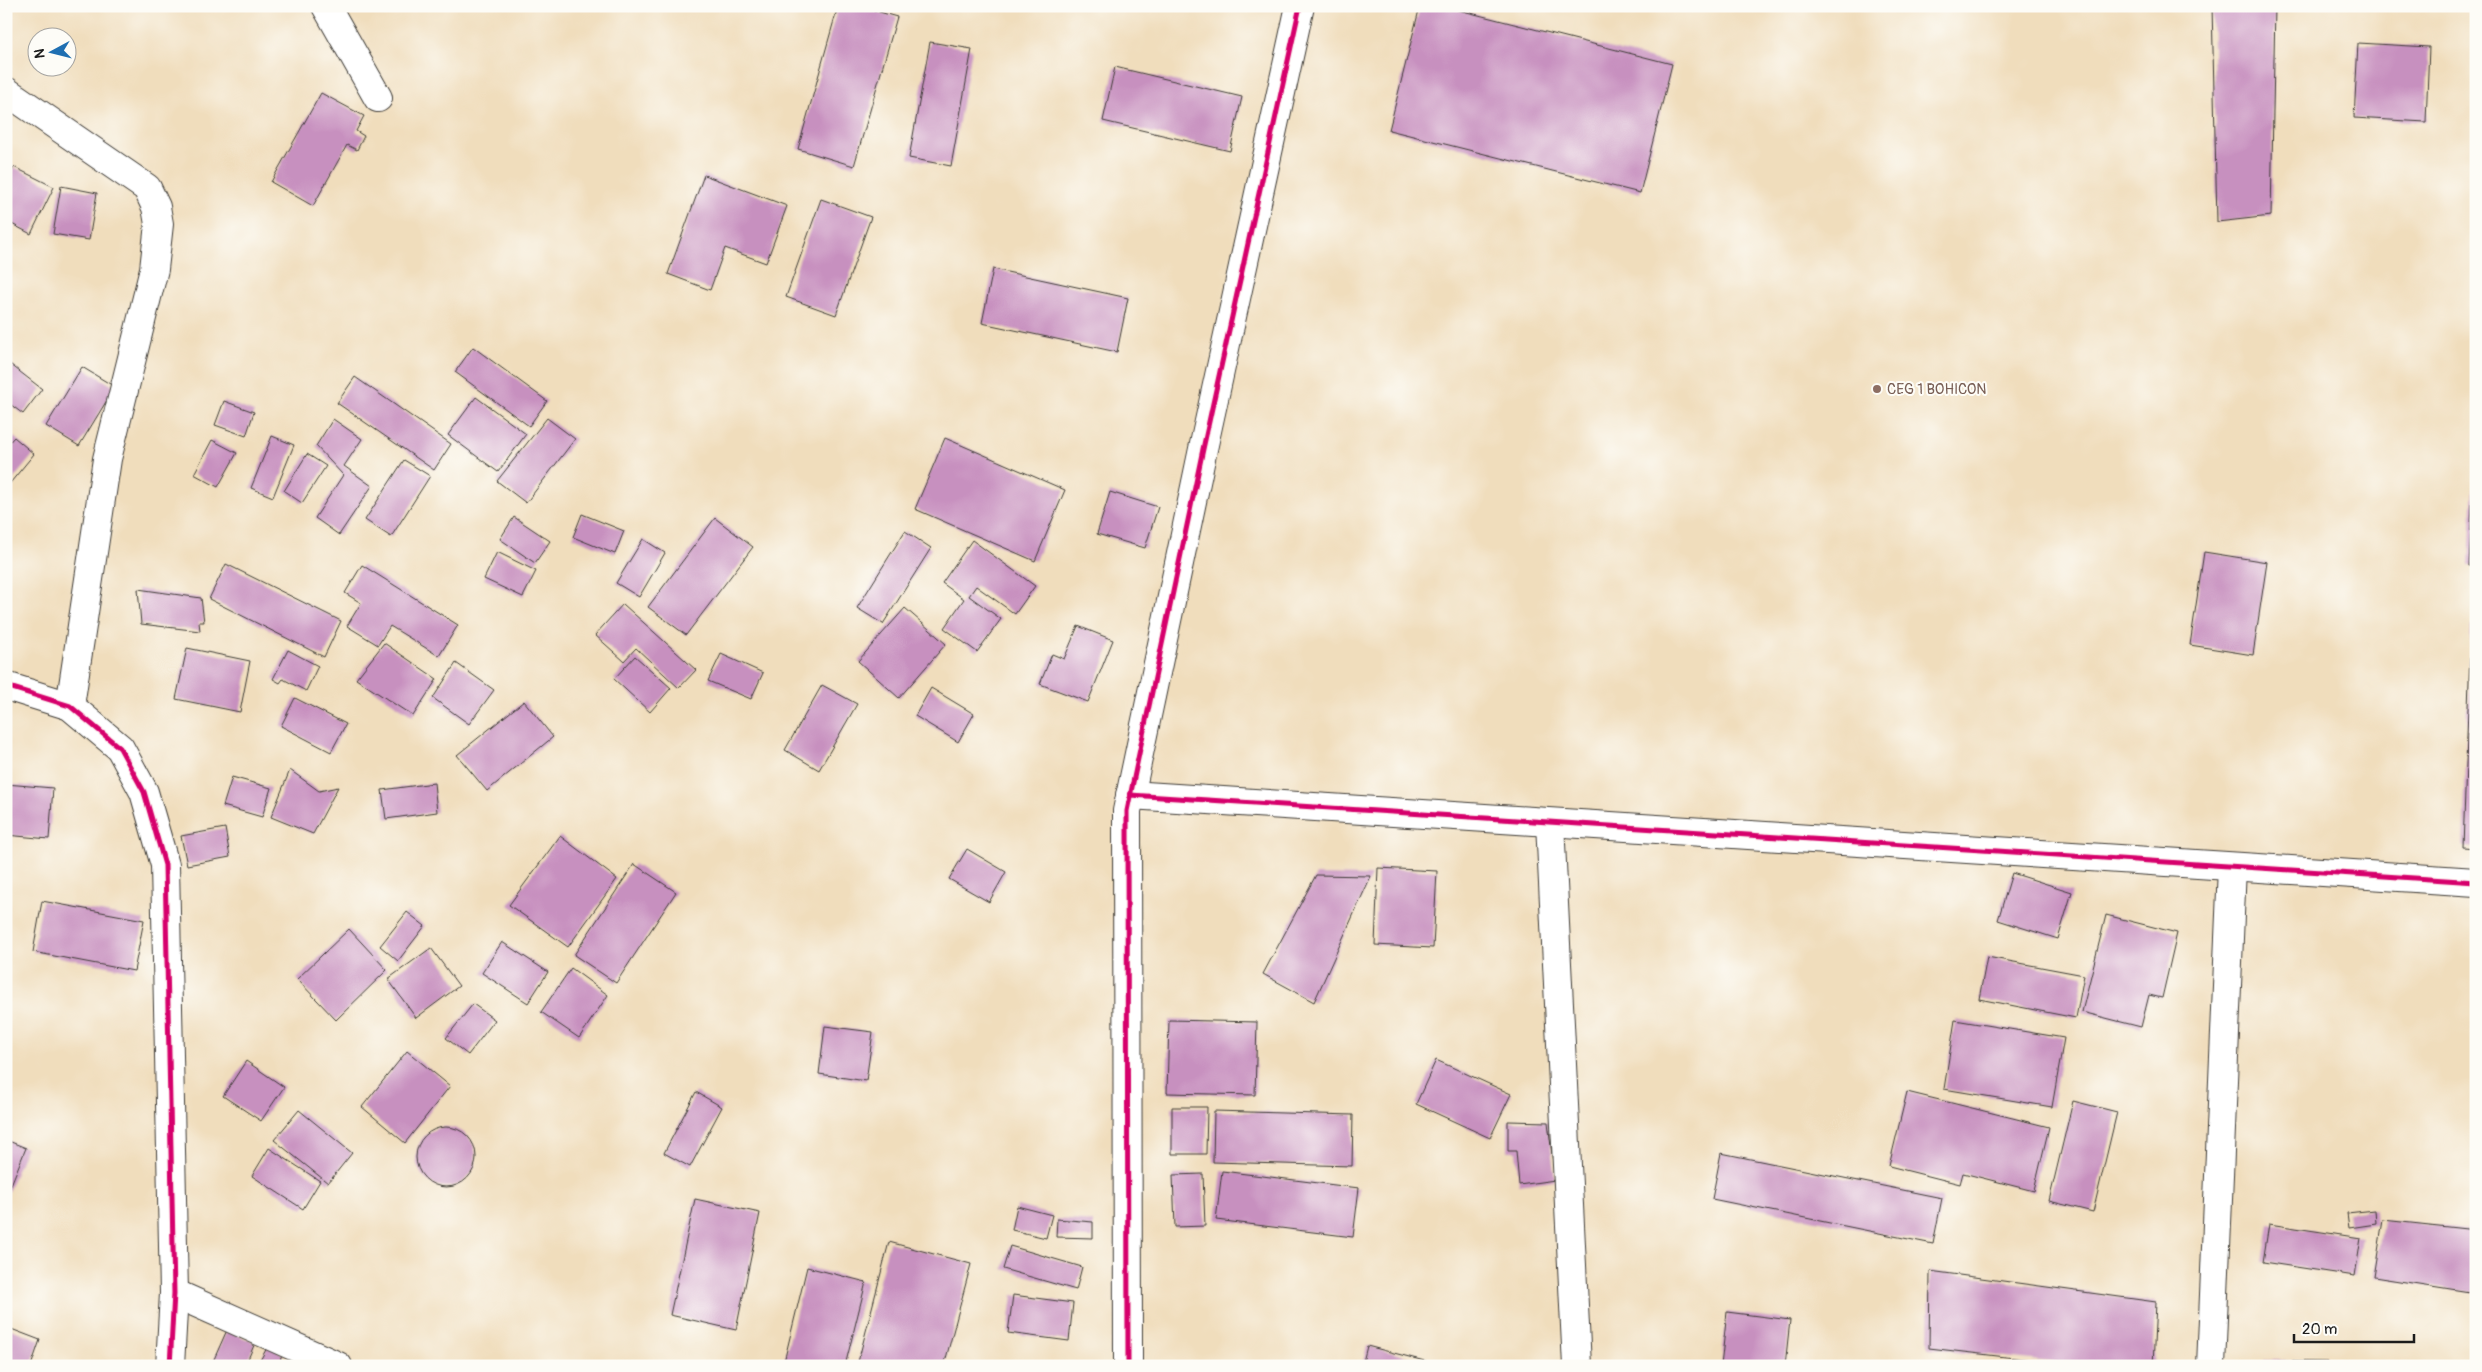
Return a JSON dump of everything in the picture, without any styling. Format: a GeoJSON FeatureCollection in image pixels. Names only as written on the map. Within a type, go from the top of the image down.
{"type":"FeatureCollection","features":[{"type":"Feature","properties":{"kind":"street"},"geometry":{"type":"LineString","coordinates":[[326,6],[378,98]]}},
{"type":"Feature","properties":{"kind":"street"},"geometry":{"type":"LineString","coordinates":[[1128,1366],[1127,812],[1203,449],[1300,6]]}},
{"type":"Feature","properties":{"kind":"street"},"geometry":{"type":"LineString","coordinates":[[6,90],[147,188],[156,207],[159,224],[154,269],[107,459],[70,706]]}},
{"type":"Feature","properties":{"kind":"street"},"geometry":{"type":"LineString","coordinates":[[6,686],[70,706],[120,748],[144,792],[165,865],[174,1292],[170,1366]]}},
{"type":"Feature","properties":{"kind":"street"},"geometry":{"type":"LineString","coordinates":[[1130,795],[2476,882]]}},
{"type":"Feature","properties":{"kind":"street"},"geometry":{"type":"LineString","coordinates":[[1550,823],[1577,1366]]}},
{"type":"Feature","properties":{"kind":"street"},"geometry":{"type":"LineString","coordinates":[[2211,1366],[2232,867]]}},
{"type":"Feature","properties":{"kind":"street"},"geometry":{"type":"LineString","coordinates":[[174,1292],[338,1366]]}},
{"type":"Feature","properties":{"kind":"building"},"geometry":{"type":"Polygon","coordinates":[[[838,6],[858,6],[897,17],[854,166],[798,149],[838,6]]]}},
{"type":"Feature","properties":{"kind":"building"},"geometry":{"type":"Polygon","coordinates":[[[1420,6],[1443,6],[1672,64],[1640,193],[1389,130],[1420,6]]]}},
{"type":"Feature","properties":{"kind":"building"},"geometry":{"type":"Polygon","coordinates":[[[2212,6],[2275,6],[2271,216],[2217,222],[2212,6]]]}},
{"type":"Feature","properties":{"kind":"building"},"geometry":{"type":"Polygon","coordinates":[[[930,42],[972,49],[951,166],[909,158],[930,42]]]}},
{"type":"Feature","properties":{"kind":"building"},"geometry":{"type":"Polygon","coordinates":[[[2358,43],[2429,47],[2426,122],[2354,118],[2358,43]]]}},
{"type":"Feature","properties":{"kind":"building"},"geometry":{"type":"Polygon","coordinates":[[[1115,67],[1242,97],[1230,151],[1103,121],[1115,67]]]}},
{"type":"Feature","properties":{"kind":"building"},"geometry":{"type":"Polygon","coordinates":[[[321,93],[364,116],[356,131],[364,136],[357,150],[347,145],[313,206],[271,182],[321,93]]]}},
{"type":"Feature","properties":{"kind":"building"},"geometry":{"type":"Polygon","coordinates":[[[14,167],[54,187],[31,234],[6,221],[6,182],[14,167]]]}},
{"type":"Feature","properties":{"kind":"building"},"geometry":{"type":"Polygon","coordinates":[[[704,175],[787,206],[766,263],[725,248],[710,290],[668,274],[704,175]]]}},
{"type":"Feature","properties":{"kind":"building"},"geometry":{"type":"Polygon","coordinates":[[[61,186],[97,193],[89,240],[53,234],[61,186]]]}},
{"type":"Feature","properties":{"kind":"building"},"geometry":{"type":"Polygon","coordinates":[[[821,199],[871,217],[836,315],[786,297],[821,199]]]}},
{"type":"Feature","properties":{"kind":"building"},"geometry":{"type":"Polygon","coordinates":[[[993,269],[1128,298],[1117,352],[982,323],[993,269]]]}},
{"type":"Feature","properties":{"kind":"building"},"geometry":{"type":"Polygon","coordinates":[[[473,347],[547,401],[529,426],[455,372],[473,347]]]}},
{"type":"Feature","properties":{"kind":"building"},"geometry":{"type":"Polygon","coordinates":[[[6,361],[42,389],[23,414],[6,401],[6,361]]]}},
{"type":"Feature","properties":{"kind":"building"},"geometry":{"type":"Polygon","coordinates":[[[82,367],[115,387],[79,446],[46,426],[82,367]]]}},
{"type":"Feature","properties":{"kind":"building"},"geometry":{"type":"Polygon","coordinates":[[[355,377],[451,444],[434,470],[337,403],[355,377]]]}},
{"type":"Feature","properties":{"kind":"building"},"geometry":{"type":"Polygon","coordinates":[[[476,397],[526,434],[498,472],[448,435],[476,397]]]}},
{"type":"Feature","properties":{"kind":"building"},"geometry":{"type":"Polygon","coordinates":[[[224,401],[254,412],[246,436],[215,425],[224,401]]]}},
{"type":"Feature","properties":{"kind":"building"},"geometry":{"type":"Polygon","coordinates":[[[547,418],[575,439],[526,503],[497,481],[547,418]]]}},
{"type":"Feature","properties":{"kind":"building"},"geometry":{"type":"Polygon","coordinates":[[[333,419],[362,439],[344,466],[372,486],[339,535],[315,518],[343,475],[316,446],[333,419]]]}},
{"type":"Feature","properties":{"kind":"building"},"geometry":{"type":"Polygon","coordinates":[[[272,436],[294,445],[273,497],[251,488],[272,436]]]}},
{"type":"Feature","properties":{"kind":"building"},"geometry":{"type":"Polygon","coordinates":[[[14,437],[34,454],[6,488],[6,446],[14,437]]]}},
{"type":"Feature","properties":{"kind":"building"},"geometry":{"type":"Polygon","coordinates":[[[945,438],[1065,490],[1035,561],[915,509],[945,438]]]}},
{"type":"Feature","properties":{"kind":"building"},"geometry":{"type":"Polygon","coordinates":[[[212,440],[237,453],[218,487],[194,474],[212,440]]]}},
{"type":"Feature","properties":{"kind":"building"},"geometry":{"type":"Polygon","coordinates":[[[307,454],[326,466],[302,503],[284,491],[307,454]]]}},
{"type":"Feature","properties":{"kind":"building"},"geometry":{"type":"Polygon","coordinates":[[[404,460],[430,476],[391,537],[365,520],[404,460]]]}},
{"type":"Feature","properties":{"kind":"building"},"geometry":{"type":"Polygon","coordinates":[[[2474,464],[2476,464],[2476,566],[2469,566],[2474,464]]]}},
{"type":"Feature","properties":{"kind":"building"},"geometry":{"type":"Polygon","coordinates":[[[1110,492],[1158,507],[1145,548],[1097,534],[1110,492]]]}},
{"type":"Feature","properties":{"kind":"building"},"geometry":{"type":"Polygon","coordinates":[[[582,514],[624,531],[615,554],[573,537],[582,514]]]}},
{"type":"Feature","properties":{"kind":"building"},"geometry":{"type":"Polygon","coordinates":[[[514,517],[550,541],[535,563],[500,539],[514,517]]]}},
{"type":"Feature","properties":{"kind":"building"},"geometry":{"type":"Polygon","coordinates":[[[715,518],[753,547],[686,635],[648,607],[715,518]]]}},
{"type":"Feature","properties":{"kind":"building"},"geometry":{"type":"Polygon","coordinates":[[[905,531],[931,548],[883,624],[857,608],[905,531]]]}},
{"type":"Feature","properties":{"kind":"building"},"geometry":{"type":"Polygon","coordinates":[[[643,539],[665,553],[639,597],[616,583],[643,539]]]}},
{"type":"Feature","properties":{"kind":"building"},"geometry":{"type":"Polygon","coordinates":[[[972,540],[1035,586],[1015,614],[976,586],[969,596],[1001,619],[977,652],[944,628],[964,599],[942,583],[972,540]]]}},
{"type":"Feature","properties":{"kind":"building"},"geometry":{"type":"Polygon","coordinates":[[[497,552],[536,571],[523,597],[484,579],[497,552]]]}},
{"type":"Feature","properties":{"kind":"building"},"geometry":{"type":"Polygon","coordinates":[[[2204,552],[2267,562],[2253,655],[2190,645],[2204,552]]]}},
{"type":"Feature","properties":{"kind":"building"},"geometry":{"type":"Polygon","coordinates":[[[226,564],[341,621],[324,657],[209,599],[226,564]]]}},
{"type":"Feature","properties":{"kind":"building"},"geometry":{"type":"Polygon","coordinates":[[[362,565],[458,625],[439,656],[390,626],[378,645],[347,626],[361,603],[345,593],[362,565]]]}},
{"type":"Feature","properties":{"kind":"building"},"geometry":{"type":"Polygon","coordinates":[[[138,589],[201,598],[204,622],[199,622],[200,631],[141,624],[138,589]]]}},
{"type":"Feature","properties":{"kind":"building"},"geometry":{"type":"Polygon","coordinates":[[[623,604],[696,670],[679,688],[636,648],[624,661],[595,635],[623,604]]]}},
{"type":"Feature","properties":{"kind":"building"},"geometry":{"type":"Polygon","coordinates":[[[905,608],[946,644],[899,698],[858,661],[905,608]]]}},
{"type":"Feature","properties":{"kind":"building"},"geometry":{"type":"Polygon","coordinates":[[[2471,625],[2476,625],[2476,848],[2463,847],[2471,625]]]}},
{"type":"Feature","properties":{"kind":"building"},"geometry":{"type":"Polygon","coordinates":[[[1078,626],[1113,640],[1088,702],[1040,684],[1052,654],[1064,659],[1078,626]]]}},
{"type":"Feature","properties":{"kind":"building"},"geometry":{"type":"Polygon","coordinates":[[[384,643],[437,679],[413,716],[356,679],[384,643]]]}},
{"type":"Feature","properties":{"kind":"building"},"geometry":{"type":"Polygon","coordinates":[[[187,648],[250,661],[240,712],[176,699],[187,648]]]}},
{"type":"Feature","properties":{"kind":"building"},"geometry":{"type":"Polygon","coordinates":[[[288,650],[318,666],[306,691],[283,679],[280,683],[273,679],[288,650]]]}},
{"type":"Feature","properties":{"kind":"building"},"geometry":{"type":"Polygon","coordinates":[[[721,654],[763,673],[751,699],[708,681],[721,654]]]}},
{"type":"Feature","properties":{"kind":"building"},"geometry":{"type":"Polygon","coordinates":[[[635,656],[671,688],[650,712],[614,679],[635,656]]]}},
{"type":"Feature","properties":{"kind":"building"},"geometry":{"type":"Polygon","coordinates":[[[456,663],[494,690],[469,724],[433,698],[456,663]]]}},
{"type":"Feature","properties":{"kind":"building"},"geometry":{"type":"Polygon","coordinates":[[[822,685],[857,704],[819,770],[785,750],[822,685]]]}},
{"type":"Feature","properties":{"kind":"building"},"geometry":{"type":"Polygon","coordinates":[[[931,688],[974,714],[958,742],[915,716],[931,688]]]}},
{"type":"Feature","properties":{"kind":"building"},"geometry":{"type":"Polygon","coordinates":[[[295,698],[346,724],[331,752],[281,726],[295,698]]]}},
{"type":"Feature","properties":{"kind":"building"},"geometry":{"type":"Polygon","coordinates":[[[524,701],[553,737],[487,791],[457,755],[524,701]]]}},
{"type":"Feature","properties":{"kind":"building"},"geometry":{"type":"Polygon","coordinates":[[[290,770],[319,791],[338,787],[313,834],[271,817],[290,770]]]}},
{"type":"Feature","properties":{"kind":"building"},"geometry":{"type":"Polygon","coordinates":[[[232,777],[271,788],[262,817],[223,806],[232,777]]]}},
{"type":"Feature","properties":{"kind":"building"},"geometry":{"type":"Polygon","coordinates":[[[434,783],[437,812],[386,819],[382,790],[434,783]]]}},
{"type":"Feature","properties":{"kind":"building"},"geometry":{"type":"Polygon","coordinates":[[[6,784],[53,788],[49,839],[6,835],[6,784]]]}},
{"type":"Feature","properties":{"kind":"building"},"geometry":{"type":"Polygon","coordinates":[[[225,828],[230,857],[187,865],[181,836],[225,828]]]}},
{"type":"Feature","properties":{"kind":"building"},"geometry":{"type":"Polygon","coordinates":[[[560,836],[617,879],[568,947],[509,905],[560,836]]]}},
{"type":"Feature","properties":{"kind":"building"},"geometry":{"type":"Polygon","coordinates":[[[967,849],[1006,872],[989,902],[949,879],[967,849]]]}},
{"type":"Feature","properties":{"kind":"building"},"geometry":{"type":"Polygon","coordinates":[[[634,864],[676,892],[616,983],[574,955],[634,864]]]}},
{"type":"Feature","properties":{"kind":"building"},"geometry":{"type":"Polygon","coordinates":[[[1378,868],[1437,871],[1433,948],[1375,945],[1378,868]]]}},
{"type":"Feature","properties":{"kind":"building"},"geometry":{"type":"Polygon","coordinates":[[[2012,873],[2072,892],[2058,939],[1998,920],[2012,873]]]}},
{"type":"Feature","properties":{"kind":"building"},"geometry":{"type":"Polygon","coordinates":[[[1316,875],[1371,876],[1314,1002],[1263,974],[1316,875]]]}},
{"type":"Feature","properties":{"kind":"building"},"geometry":{"type":"Polygon","coordinates":[[[42,901],[144,920],[134,971],[33,952],[42,901]]]}},
{"type":"Feature","properties":{"kind":"building"},"geometry":{"type":"Polygon","coordinates":[[[407,912],[425,926],[398,961],[380,946],[407,912]]]}},
{"type":"Feature","properties":{"kind":"building"},"geometry":{"type":"Polygon","coordinates":[[[2106,915],[2177,933],[2162,998],[2149,995],[2141,1027],[2082,1012],[2106,915]]]}},
{"type":"Feature","properties":{"kind":"building"},"geometry":{"type":"Polygon","coordinates":[[[349,929],[387,970],[336,1020],[297,979],[349,929]]]}},
{"type":"Feature","properties":{"kind":"building"},"geometry":{"type":"Polygon","coordinates":[[[502,942],[548,972],[528,1003],[482,973],[502,942]]]}},
{"type":"Feature","properties":{"kind":"building"},"geometry":{"type":"Polygon","coordinates":[[[431,948],[459,986],[416,1018],[388,979],[431,948]]]}},
{"type":"Feature","properties":{"kind":"building"},"geometry":{"type":"Polygon","coordinates":[[[1987,957],[2084,975],[2076,1018],[1979,999],[1987,957]]]}},
{"type":"Feature","properties":{"kind":"building"},"geometry":{"type":"Polygon","coordinates":[[[571,968],[608,995],[579,1038],[541,1012],[571,968]]]}},
{"type":"Feature","properties":{"kind":"building"},"geometry":{"type":"Polygon","coordinates":[[[473,1004],[495,1020],[468,1055],[446,1038],[473,1004]]]}},
{"type":"Feature","properties":{"kind":"building"},"geometry":{"type":"Polygon","coordinates":[[[1169,1020],[1257,1022],[1255,1095],[1167,1093],[1169,1020]]]}},
{"type":"Feature","properties":{"kind":"building"},"geometry":{"type":"Polygon","coordinates":[[[1955,1020],[2064,1038],[2052,1107],[1944,1089],[1955,1020]]]}},
{"type":"Feature","properties":{"kind":"building"},"geometry":{"type":"Polygon","coordinates":[[[825,1026],[873,1032],[866,1081],[819,1074],[825,1026]]]}},
{"type":"Feature","properties":{"kind":"building"},"geometry":{"type":"Polygon","coordinates":[[[407,1051],[450,1086],[405,1143],[362,1107],[407,1051]]]}},
{"type":"Feature","properties":{"kind":"building"},"geometry":{"type":"Polygon","coordinates":[[[1436,1060],[1511,1094],[1490,1138],[1416,1104],[1436,1060]]]}},
{"type":"Feature","properties":{"kind":"building"},"geometry":{"type":"Polygon","coordinates":[[[246,1061],[284,1087],[261,1121],[223,1096],[246,1061]]]}},
{"type":"Feature","properties":{"kind":"building"},"geometry":{"type":"Polygon","coordinates":[[[696,1092],[722,1107],[690,1167],[664,1153],[696,1092]]]}},
{"type":"Feature","properties":{"kind":"building"},"geometry":{"type":"Polygon","coordinates":[[[1907,1092],[2049,1127],[2034,1191],[1963,1173],[1960,1184],[1889,1166],[1907,1092]]]}},
{"type":"Feature","properties":{"kind":"building"},"geometry":{"type":"Polygon","coordinates":[[[2073,1101],[2117,1112],[2093,1212],[2049,1201],[2073,1101]]]}},
{"type":"Feature","properties":{"kind":"building"},"geometry":{"type":"Polygon","coordinates":[[[1172,1107],[1207,1107],[1206,1154],[1172,1154],[1172,1107]]]}},
{"type":"Feature","properties":{"kind":"building"},"geometry":{"type":"Polygon","coordinates":[[[299,1110],[352,1153],[328,1183],[274,1140],[299,1110]]]}},
{"type":"Feature","properties":{"kind":"building"},"geometry":{"type":"Polygon","coordinates":[[[1214,1111],[1353,1115],[1352,1166],[1213,1162],[1214,1111]]]}},
{"type":"Feature","properties":{"kind":"building"},"geometry":{"type":"Polygon","coordinates":[[[1508,1121],[1548,1122],[1555,1180],[1519,1185],[1516,1151],[1508,1151],[1508,1121]]]}},
{"type":"Feature","properties":{"kind":"building"},"geometry":{"type":"Polygon","coordinates":[[[446,1127],[463,1132],[471,1140],[476,1157],[471,1174],[463,1182],[446,1187],[429,1182],[421,1174],[416,1157],[421,1140],[429,1132],[446,1127]]]}},
{"type":"Feature","properties":{"kind":"building"},"geometry":{"type":"Polygon","coordinates":[[[6,1140],[26,1148],[6,1197],[6,1140]]]}},
{"type":"Feature","properties":{"kind":"building"},"geometry":{"type":"Polygon","coordinates":[[[269,1148],[320,1181],[303,1209],[252,1176],[269,1148]]]}},
{"type":"Feature","properties":{"kind":"building"},"geometry":{"type":"Polygon","coordinates":[[[1721,1153],[1942,1198],[1933,1244],[1712,1199],[1721,1153]]]}},
{"type":"Feature","properties":{"kind":"building"},"geometry":{"type":"Polygon","coordinates":[[[1222,1171],[1359,1188],[1353,1237],[1216,1220],[1222,1171]]]}},
{"type":"Feature","properties":{"kind":"building"},"geometry":{"type":"Polygon","coordinates":[[[1203,1174],[1205,1226],[1175,1227],[1173,1175],[1203,1174]]]}},
{"type":"Feature","properties":{"kind":"building"},"geometry":{"type":"Polygon","coordinates":[[[695,1199],[760,1213],[736,1330],[670,1315],[695,1199]]]}},
{"type":"Feature","properties":{"kind":"building"},"geometry":{"type":"Polygon","coordinates":[[[1017,1206],[1052,1215],[1046,1238],[1012,1230],[1017,1206]]]}},
{"type":"Feature","properties":{"kind":"building"},"geometry":{"type":"Polygon","coordinates":[[[2375,1210],[2376,1224],[2349,1228],[2347,1213],[2375,1210]]]}},
{"type":"Feature","properties":{"kind":"building"},"geometry":{"type":"Polygon","coordinates":[[[1057,1219],[1093,1222],[1093,1238],[1056,1237],[1057,1219]]]}},
{"type":"Feature","properties":{"kind":"building"},"geometry":{"type":"Polygon","coordinates":[[[2383,1220],[2476,1230],[2476,1293],[2374,1277],[2383,1220]]]}},
{"type":"Feature","properties":{"kind":"building"},"geometry":{"type":"Polygon","coordinates":[[[2269,1224],[2361,1238],[2355,1276],[2263,1262],[2269,1224]]]}},
{"type":"Feature","properties":{"kind":"building"},"geometry":{"type":"Polygon","coordinates":[[[889,1242],[971,1264],[944,1366],[857,1366],[889,1242]]]}},
{"type":"Feature","properties":{"kind":"building"},"geometry":{"type":"Polygon","coordinates":[[[1010,1246],[1082,1267],[1076,1290],[1003,1269],[1010,1246]]]}},
{"type":"Feature","properties":{"kind":"building"},"geometry":{"type":"Polygon","coordinates":[[[807,1267],[866,1282],[845,1366],[783,1366],[807,1267]]]}},
{"type":"Feature","properties":{"kind":"building"},"geometry":{"type":"Polygon","coordinates":[[[1930,1271],[2156,1302],[2153,1366],[2083,1366],[1929,1348],[1930,1271]]]}},
{"type":"Feature","properties":{"kind":"building"},"geometry":{"type":"Polygon","coordinates":[[[1013,1295],[1073,1303],[1069,1341],[1008,1333],[1013,1295]]]}},
{"type":"Feature","properties":{"kind":"building"},"geometry":{"type":"Polygon","coordinates":[[[1727,1312],[1790,1320],[1785,1366],[1721,1366],[1727,1312]]]}},
{"type":"Feature","properties":{"kind":"building"},"geometry":{"type":"Polygon","coordinates":[[[6,1327],[40,1340],[31,1366],[6,1366],[6,1327]]]}},
{"type":"Feature","properties":{"kind":"building"},"geometry":{"type":"Polygon","coordinates":[[[227,1330],[255,1343],[245,1366],[211,1366],[227,1330]]]}},
{"type":"Feature","properties":{"kind":"building"},"geometry":{"type":"Polygon","coordinates":[[[268,1346],[283,1354],[277,1366],[257,1366],[268,1346]]]}},
{"type":"Feature","properties":{"kind":"building"},"geometry":{"type":"Polygon","coordinates":[[[1367,1346],[1440,1365],[1440,1366],[1362,1366],[1367,1346]]]}},
{"type":"Feature","properties":{"kind":"building"},"geometry":{"type":"Polygon","coordinates":[[[2263,1361],[2328,1362],[2328,1366],[2263,1366],[2263,1361]]]}},
{"type":"Feature","properties":{"kind":"cycle path"},"geometry":{"type":"LineString","coordinates":[[1128,1366],[1127,811],[1203,449],[1300,6]]}},
{"type":"Feature","properties":{"kind":"cycle path"},"geometry":{"type":"LineString","coordinates":[[6,686],[70,706],[120,748],[144,792],[165,865],[174,1293],[170,1366]]}},
{"type":"Feature","properties":{"kind":"cycle path"},"geometry":{"type":"LineString","coordinates":[[1130,795],[2476,882]]}},
{"type":"Feature","properties":{"kind":"place","name":"CEG 1 BOHICON"},"geometry":{"type":"Point","coordinates":[1877,389]}}]}
